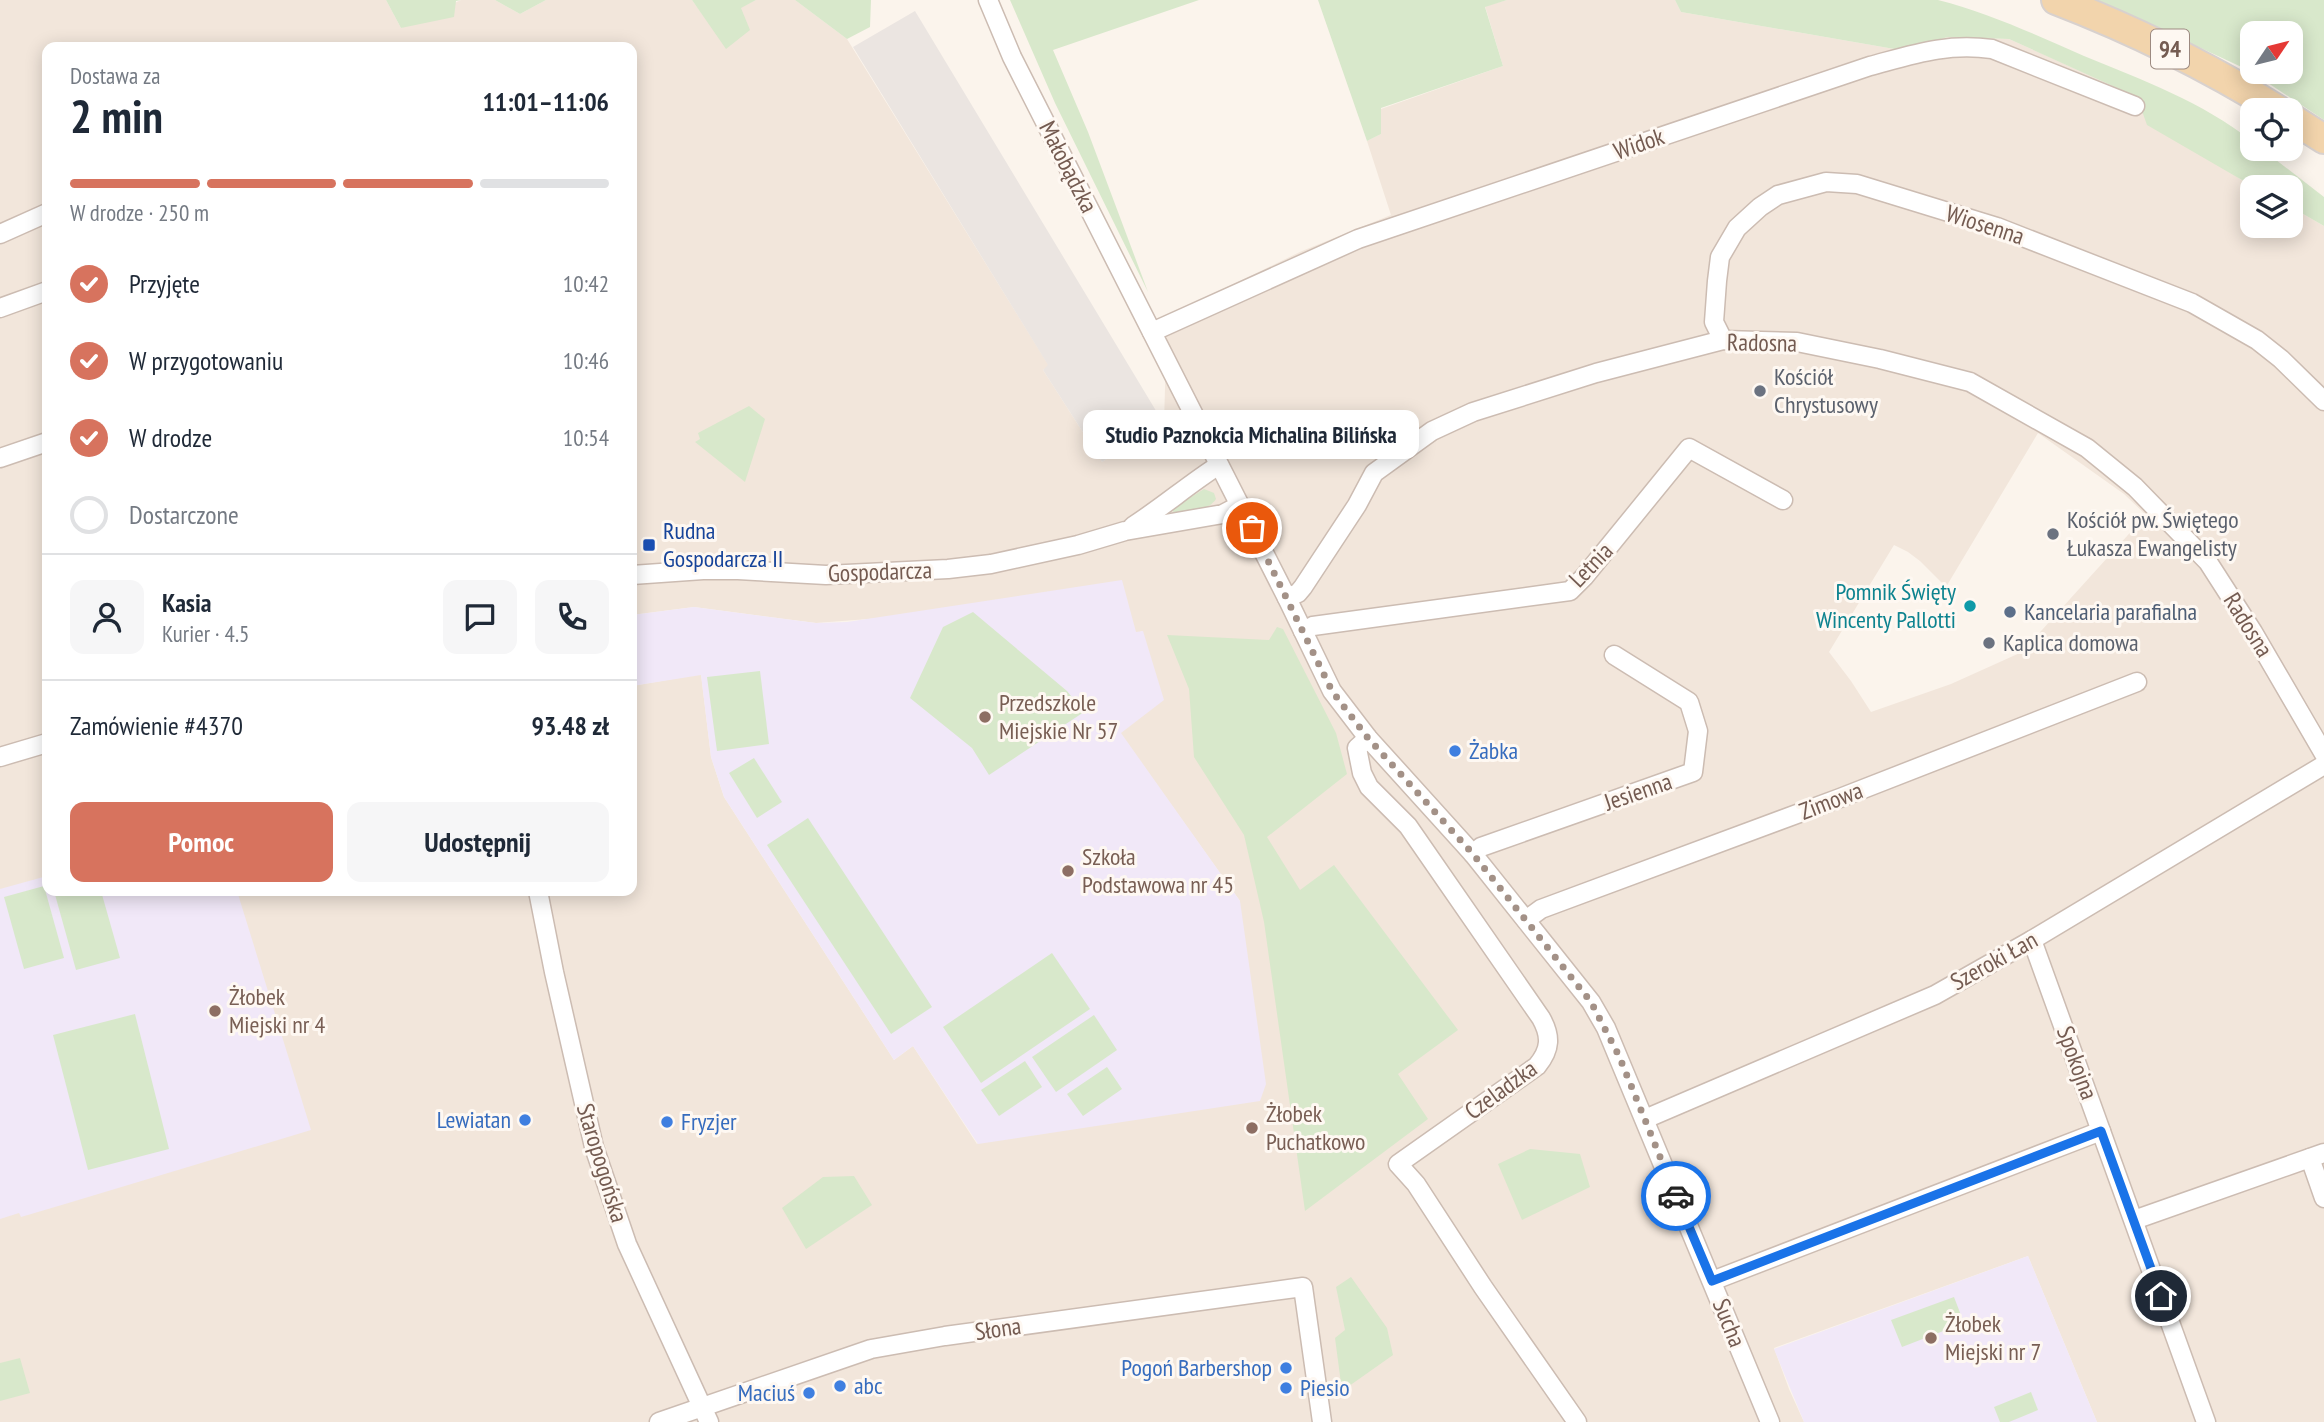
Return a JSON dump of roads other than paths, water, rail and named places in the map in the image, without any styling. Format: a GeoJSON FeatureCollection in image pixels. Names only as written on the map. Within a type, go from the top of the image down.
{"type":"FeatureCollection","features":[{"type":"Feature","properties":{"kind":"main road","name":"94"},"geometry":{"type":"LineString","coordinates":[[2056,0],[2114,22],[2226,78],[2258,98]]}},
{"type":"Feature","properties":{"kind":"main road"},"geometry":{"type":"LineString","coordinates":[[2303,126],[2324,139]]}},
{"type":"Feature","properties":{"kind":"street","name":"Małobądzka"},"geometry":{"type":"LineString","coordinates":[[988,0],[1012,57],[1152,332]]}},
{"type":"Feature","properties":{"kind":"street","name":"Widok"},"geometry":{"type":"LineString","coordinates":[[1152,332],[1358,239],[1870,66],[1938,48],[1969,46],[1993,49],[2135,106]]}},
{"type":"Feature","properties":{"kind":"street","name":"Wiosenna"},"geometry":{"type":"LineString","coordinates":[[1723,340],[1714,322],[1717,281],[1720,257],[1737,228],[1778,195],[1826,182],[1857,184],[1997,227],[2192,303],[2257,340],[2281,359],[2324,401]]}},
{"type":"Feature","properties":{"kind":"street"},"geometry":{"type":"LineString","coordinates":[[0,234],[42,215]]}},
{"type":"Feature","properties":{"kind":"street"},"geometry":{"type":"LineString","coordinates":[[0,308],[42,293]]}},
{"type":"Feature","properties":{"kind":"street","name":"Sucha"},"geometry":{"type":"LineString","coordinates":[[1152,332],[1332,691],[1368,738],[1473,854],[1527,920],[1591,1002],[1606,1028],[1770,1422]]}},
{"type":"Feature","properties":{"kind":"street","name":"Radosna"},"geometry":{"type":"LineString","coordinates":[[1287,598],[1304,587],[1374,474],[1432,431],[1485,408],[1596,373],[1723,340],[1797,342],[1880,359],[1970,382],[2087,448],[2135,487],[2208,562],[2253,632],[2324,754]]}},
{"type":"Feature","properties":{"kind":"street"},"geometry":{"type":"LineString","coordinates":[[0,458],[42,444]]}},
{"type":"Feature","properties":{"kind":"street","name":"Letnia"},"geometry":{"type":"LineString","coordinates":[[1303,631],[1313,626],[1570,591],[1584,578],[1689,448],[1783,500]]}},
{"type":"Feature","properties":{"kind":"street","name":"Gospodarcza"},"geometry":{"type":"LineString","coordinates":[[1125,531],[1164,506],[1219,464]]}},
{"type":"Feature","properties":{"kind":"street","name":"Gospodarcza"},"geometry":{"type":"LineString","coordinates":[[637,574],[667,571],[738,570],[826,575],[948,569],[1003,561],[1078,545],[1125,531],[1223,514],[1240,505]]}},
{"type":"Feature","properties":{"kind":"street","name":"Jesienna"},"geometry":{"type":"LineString","coordinates":[[1473,854],[1481,847],[1693,772],[1698,732],[1689,702],[1614,655]]}},
{"type":"Feature","properties":{"kind":"street","name":"Zimowa"},"geometry":{"type":"LineString","coordinates":[[1527,920],[1541,909],[1840,798],[2137,682]]}},
{"type":"Feature","properties":{"kind":"street","name":"Czeladzka"},"geometry":{"type":"LineString","coordinates":[[1368,738],[1357,748],[1362,773],[1368,786],[1408,826],[1541,1018],[1548,1031],[1549,1044],[1546,1055],[1537,1066],[1398,1164],[1416,1184],[1483,1287],[1577,1422]]}},
{"type":"Feature","properties":{"kind":"street"},"geometry":{"type":"LineString","coordinates":[[0,757],[42,744]]}},
{"type":"Feature","properties":{"kind":"street","name":"Szeroki Łan"},"geometry":{"type":"LineString","coordinates":[[1645,1119],[1935,995],[2324,765]]}},
{"type":"Feature","properties":{"kind":"street","name":"Staropogońska"},"geometry":{"type":"LineString","coordinates":[[539,896],[571,1052],[594,1147],[627,1244],[705,1414]]}},
{"type":"Feature","properties":{"kind":"street","name":"Spokojna"},"geometry":{"type":"LineString","coordinates":[[2032,940],[2206,1422]]}},
{"type":"Feature","properties":{"kind":"street"},"geometry":{"type":"LineString","coordinates":[[1712,1281],[2101,1131]]}},
{"type":"Feature","properties":{"kind":"street"},"geometry":{"type":"LineString","coordinates":[[2134,1220],[2317,1156],[2324,1198]]}},
{"type":"Feature","properties":{"kind":"street","name":"Słona"},"geometry":{"type":"LineString","coordinates":[[659,1422],[705,1414],[871,1349],[1303,1287],[1322,1422]]}},
{"type":"Feature","properties":{"kind":"place","name":"Kościół Chrystusowy"},"geometry":{"type":"Point","coordinates":[1760,391]}},
{"type":"Feature","properties":{"kind":"place","name":"Studio Paznokcia Michalina Bilińska"},"geometry":{"type":"Point","coordinates":[1252,528]}},
{"type":"Feature","properties":{"kind":"place","name":"Kościół pw. Świętego Łukasza Ewangelisty"},"geometry":{"type":"Point","coordinates":[2053,534]}},
{"type":"Feature","properties":{"kind":"place","name":"Rudna Gospodarcza II"},"geometry":{"type":"Point","coordinates":[649,545]}},
{"type":"Feature","properties":{"kind":"place","name":"Pomnik Święty Wincenty Pallotti"},"geometry":{"type":"Point","coordinates":[1970,606]}},
{"type":"Feature","properties":{"kind":"place","name":"Kancelaria parafialna"},"geometry":{"type":"Point","coordinates":[2010,612]}},
{"type":"Feature","properties":{"kind":"place","name":"Kaplica domowa"},"geometry":{"type":"Point","coordinates":[1989,643]}},
{"type":"Feature","properties":{"kind":"place","name":"Przedszkole Miejskie Nr 57"},"geometry":{"type":"Point","coordinates":[985,717]}},
{"type":"Feature","properties":{"kind":"place","name":"Żabka"},"geometry":{"type":"Point","coordinates":[1455,751]}},
{"type":"Feature","properties":{"kind":"place","name":"Szkoła Podstawowa nr 45"},"geometry":{"type":"Point","coordinates":[1068,871]}},
{"type":"Feature","properties":{"kind":"place","name":"Żłobek Miejski nr 4"},"geometry":{"type":"Point","coordinates":[215,1011]}},
{"type":"Feature","properties":{"kind":"place","name":"Lewiatan"},"geometry":{"type":"Point","coordinates":[525,1120]}},
{"type":"Feature","properties":{"kind":"place","name":"Fryzjer"},"geometry":{"type":"Point","coordinates":[667,1122]}},
{"type":"Feature","properties":{"kind":"place","name":"Żłobek Puchatkowo"},"geometry":{"type":"Point","coordinates":[1252,1128]}},
{"type":"Feature","properties":{"kind":"place","name":"Żłobek Miejski nr 7"},"geometry":{"type":"Point","coordinates":[1931,1338]}},
{"type":"Feature","properties":{"kind":"place","name":"Pogoń Barbershop"},"geometry":{"type":"Point","coordinates":[1286,1368]}},
{"type":"Feature","properties":{"kind":"place","name":"abc"},"geometry":{"type":"Point","coordinates":[840,1386]}},
{"type":"Feature","properties":{"kind":"place","name":"Piesio"},"geometry":{"type":"Point","coordinates":[1286,1388]}},
{"type":"Feature","properties":{"kind":"place","name":"Maciuś"},"geometry":{"type":"Point","coordinates":[809,1393]}}]}
